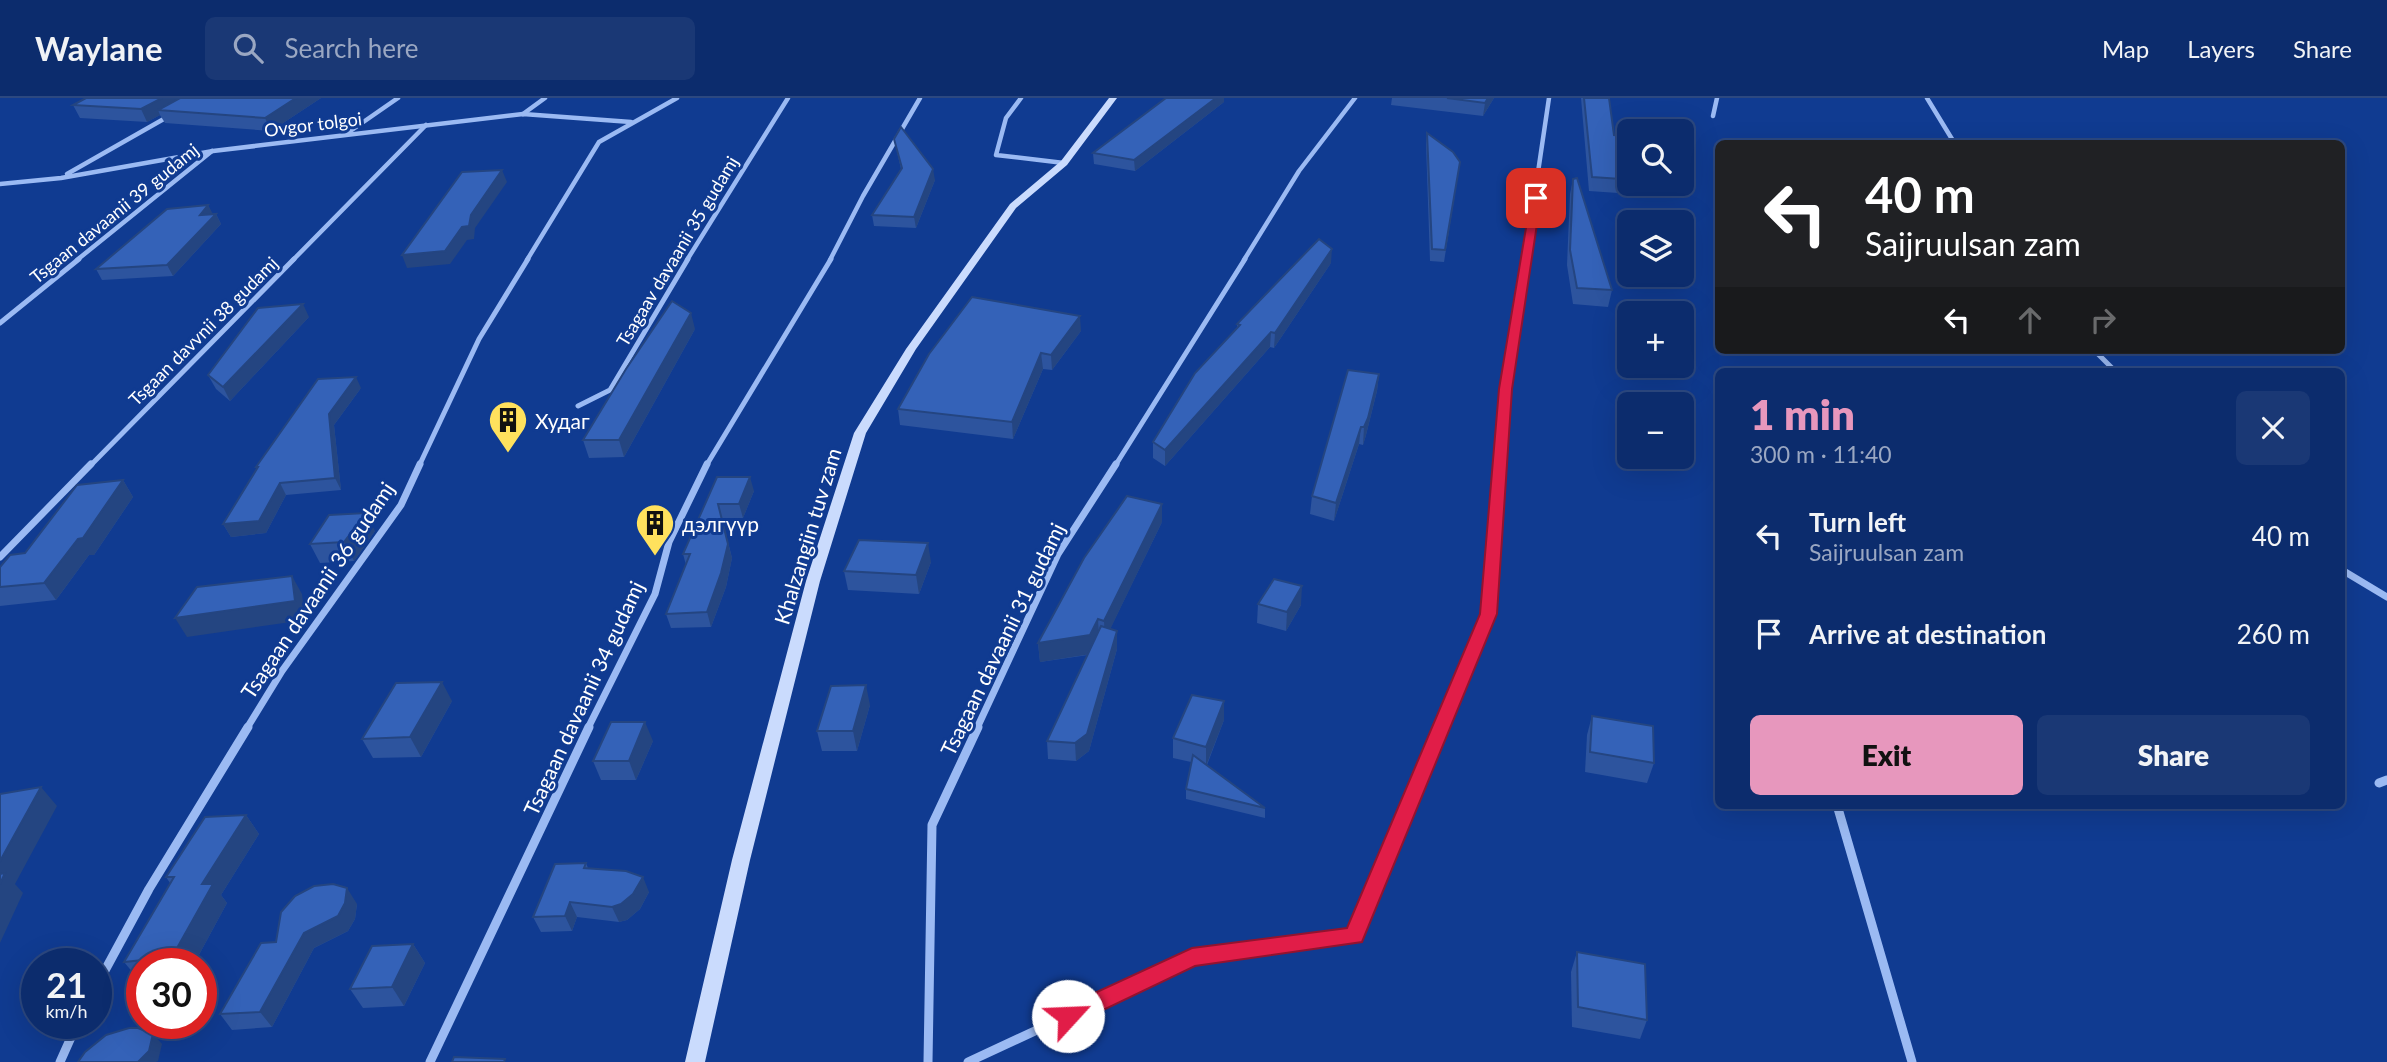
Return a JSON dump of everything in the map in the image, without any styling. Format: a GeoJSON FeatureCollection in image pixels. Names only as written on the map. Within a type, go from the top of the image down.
{"type":"FeatureCollection","features":[{"type":"Feature","properties":{"kind":"street"},"geometry":{"type":"LineString","coordinates":[[345,134],[398,98]]}},
{"type":"Feature","properties":{"kind":"street"},"geometry":{"type":"LineString","coordinates":[[523,114],[545,98]]}},
{"type":"Feature","properties":{"kind":"street","name":"Tsagaan davaanii 36 gudamj"},"geometry":{"type":"LineString","coordinates":[[112,957],[149,889],[282,671],[401,505],[479,339],[600,142],[677,98]]}},
{"type":"Feature","properties":{"kind":"street","name":"Tsagaav davaanii 35 gudamj"},"geometry":{"type":"LineString","coordinates":[[578,406],[610,390],[642,332],[788,98]]}},
{"type":"Feature","properties":{"kind":"street","name":"Tsagaan davaanii 34 gudamj"},"geometry":{"type":"LineString","coordinates":[[430,1062],[628,644],[655,594],[668,542],[714,449],[836,251],[863,196],[920,98]]}},
{"type":"Feature","properties":{"kind":"street"},"geometry":{"type":"LineString","coordinates":[[1021,98],[1006,118],[996,155],[1064,163]]}},
{"type":"Feature","properties":{"kind":"street","name":"Khalzangiin tuv zam"},"geometry":{"type":"LineString","coordinates":[[695,1062],[741,860],[809,594],[860,433],[911,349],[1013,206],[1064,163],[1113,98]]}},
{"type":"Feature","properties":{"kind":"street","name":"Tsagaan davaanii 31 gudamj"},"geometry":{"type":"LineString","coordinates":[[928,1062],[932,825],[1058,554],[1176,371],[1298,171],[1355,98]]}},
{"type":"Feature","properties":{"kind":"street"},"geometry":{"type":"LineString","coordinates":[[968,1062],[1192,958],[1354,936],[1488,614],[1506,389],[1533,221],[1549,98]]}},
{"type":"Feature","properties":{"kind":"street"},"geometry":{"type":"LineString","coordinates":[[1713,116],[1717,98]]}},
{"type":"Feature","properties":{"kind":"street"},"geometry":{"type":"LineString","coordinates":[[1927,98],[1953,140]]}},
{"type":"Feature","properties":{"kind":"street"},"geometry":{"type":"LineString","coordinates":[[61,178],[178,111]]}},
{"type":"Feature","properties":{"kind":"street","name":"Ovgor tolgoi"},"geometry":{"type":"LineString","coordinates":[[0,184],[61,178],[213,151],[523,114],[631,122]]}},
{"type":"Feature","properties":{"kind":"street","name":"Tsgaan davvnii 38 gudamj"},"geometry":{"type":"LineString","coordinates":[[0,557],[426,125]]}},
{"type":"Feature","properties":{"kind":"street","name":"Tsgaan davaanii 39 gudamj"},"geometry":{"type":"LineString","coordinates":[[0,323],[213,151]]}},
{"type":"Feature","properties":{"kind":"street"},"geometry":{"type":"LineString","coordinates":[[2098,354],[2112,368]]}},
{"type":"Feature","properties":{"kind":"street"},"geometry":{"type":"LineString","coordinates":[[2345,572],[2387,597]]}},
{"type":"Feature","properties":{"kind":"street"},"geometry":{"type":"LineString","coordinates":[[1838,809],[1912,1062]]}},
{"type":"Feature","properties":{"kind":"street"},"geometry":{"type":"LineString","coordinates":[[60,1062],[70,1039]]}},
{"type":"Feature","properties":{"kind":"building"},"geometry":{"type":"Polygon","coordinates":[[[86,98],[162,98],[141,109],[73,105],[86,98]]]}},
{"type":"Feature","properties":{"kind":"building"},"geometry":{"type":"Polygon","coordinates":[[[180,98],[296,98],[265,118],[158,110],[180,98]]]}},
{"type":"Feature","properties":{"kind":"building"},"geometry":{"type":"Polygon","coordinates":[[[1166,98],[1216,98],[1134,160],[1093,153],[1166,98]]]}},
{"type":"Feature","properties":{"kind":"building"},"geometry":{"type":"Polygon","coordinates":[[[1447,98],[1488,98],[1485,103],[1447,98]]]}},
{"type":"Feature","properties":{"kind":"building"},"geometry":{"type":"Polygon","coordinates":[[[1584,98],[1609,98],[1614,135],[1617,135],[1617,179],[1592,177],[1584,98]]]}},
{"type":"Feature","properties":{"kind":"building"},"geometry":{"type":"Polygon","coordinates":[[[901,127],[933,169],[914,217],[872,215],[902,168],[894,139],[901,127]]]}},
{"type":"Feature","properties":{"kind":"building"},"geometry":{"type":"Polygon","coordinates":[[[1427,133],[1453,152],[1460,162],[1445,250],[1432,249],[1427,133]]]}},
{"type":"Feature","properties":{"kind":"building"},"geometry":{"type":"Polygon","coordinates":[[[502,170],[471,215],[469,226],[462,227],[445,251],[402,255],[462,172],[502,170]]]}},
{"type":"Feature","properties":{"kind":"building"},"geometry":{"type":"Polygon","coordinates":[[[1577,178],[1612,290],[1577,288],[1570,250],[1573,179],[1577,178]]]}},
{"type":"Feature","properties":{"kind":"building"},"geometry":{"type":"Polygon","coordinates":[[[208,205],[200,215],[216,214],[167,265],[96,269],[167,209],[208,205]]]}},
{"type":"Feature","properties":{"kind":"building"},"geometry":{"type":"Polygon","coordinates":[[[1319,239],[1332,249],[1275,333],[1271,332],[1165,450],[1153,442],[1195,373],[1240,325],[1237,324],[1319,239]]]}},
{"type":"Feature","properties":{"kind":"building"},"geometry":{"type":"Polygon","coordinates":[[[972,297],[1080,316],[1051,355],[1041,353],[1012,422],[898,409],[929,354],[972,297]]]}},
{"type":"Feature","properties":{"kind":"building"},"geometry":{"type":"Polygon","coordinates":[[[672,301],[691,313],[619,440],[583,440],[626,369],[672,301]]]}},
{"type":"Feature","properties":{"kind":"building"},"geometry":{"type":"Polygon","coordinates":[[[303,304],[223,387],[208,375],[258,308],[303,304]]]}},
{"type":"Feature","properties":{"kind":"building"},"geometry":{"type":"Polygon","coordinates":[[[1348,370],[1379,374],[1368,418],[1364,427],[1361,427],[1336,503],[1312,496],[1348,370]]]}},
{"type":"Feature","properties":{"kind":"building"},"geometry":{"type":"Polygon","coordinates":[[[356,377],[329,414],[335,478],[280,483],[259,521],[223,524],[256,467],[318,379],[356,377]]]}},
{"type":"Feature","properties":{"kind":"building"},"geometry":{"type":"Polygon","coordinates":[[[717,477],[750,477],[739,504],[718,504],[728,544],[707,612],[666,614],[690,554],[683,554],[717,477]]]}},
{"type":"Feature","properties":{"kind":"building"},"geometry":{"type":"Polygon","coordinates":[[[123,480],[83,538],[78,539],[44,583],[0,587],[0,567],[10,555],[25,553],[77,485],[123,480]]]}},
{"type":"Feature","properties":{"kind":"building"},"geometry":{"type":"Polygon","coordinates":[[[1127,496],[1162,504],[1104,621],[1098,619],[1090,635],[1038,643],[1084,558],[1127,496]]]}},
{"type":"Feature","properties":{"kind":"building"},"geometry":{"type":"Polygon","coordinates":[[[366,513],[344,542],[310,544],[329,515],[366,513]]]}},
{"type":"Feature","properties":{"kind":"building"},"geometry":{"type":"Polygon","coordinates":[[[859,540],[928,543],[916,575],[844,571],[859,540]]]}},
{"type":"Feature","properties":{"kind":"building"},"geometry":{"type":"Polygon","coordinates":[[[292,576],[295,601],[175,618],[197,587],[292,576]]]}},
{"type":"Feature","properties":{"kind":"building"},"geometry":{"type":"Polygon","coordinates":[[[1274,579],[1302,586],[1287,612],[1258,604],[1274,579]]]}},
{"type":"Feature","properties":{"kind":"building"},"geometry":{"type":"Polygon","coordinates":[[[1101,626],[1117,631],[1087,734],[1075,743],[1047,741],[1101,626]]]}},
{"type":"Feature","properties":{"kind":"building"},"geometry":{"type":"Polygon","coordinates":[[[442,682],[410,737],[362,739],[396,683],[442,682]]]}},
{"type":"Feature","properties":{"kind":"building"},"geometry":{"type":"Polygon","coordinates":[[[866,685],[853,731],[817,731],[831,686],[866,685]]]}},
{"type":"Feature","properties":{"kind":"building"},"geometry":{"type":"Polygon","coordinates":[[[1192,695],[1224,701],[1206,747],[1173,738],[1192,695]]]}},
{"type":"Feature","properties":{"kind":"building"},"geometry":{"type":"Polygon","coordinates":[[[1592,716],[1653,726],[1654,763],[1590,752],[1592,716]]]}},
{"type":"Feature","properties":{"kind":"building"},"geometry":{"type":"Polygon","coordinates":[[[611,722],[645,722],[629,761],[593,761],[611,722]]]}},
{"type":"Feature","properties":{"kind":"building"},"geometry":{"type":"Polygon","coordinates":[[[1193,755],[1265,808],[1186,789],[1193,755]]]}},
{"type":"Feature","properties":{"kind":"building"},"geometry":{"type":"Polygon","coordinates":[[[41,787],[0,861],[0,794],[41,787]]]}},
{"type":"Feature","properties":{"kind":"building"},"geometry":{"type":"Polygon","coordinates":[[[246,815],[202,884],[213,884],[177,948],[132,948],[174,877],[166,877],[205,817],[246,815]]]}},
{"type":"Feature","properties":{"kind":"building"},"geometry":{"type":"Polygon","coordinates":[[[586,863],[584,868],[626,871],[643,877],[633,894],[621,904],[612,907],[570,902],[565,916],[533,917],[555,864],[586,863]]]}},
{"type":"Feature","properties":{"kind":"building"},"geometry":{"type":"Polygon","coordinates":[[[333,884],[347,888],[345,903],[338,916],[304,933],[260,1012],[220,1014],[261,943],[276,942],[281,912],[295,896],[314,886],[333,884]]]}},
{"type":"Feature","properties":{"kind":"building"},"geometry":{"type":"Polygon","coordinates":[[[413,944],[392,987],[350,989],[372,946],[413,944]]]}},
{"type":"Feature","properties":{"kind":"building"},"geometry":{"type":"Polygon","coordinates":[[[1577,952],[1645,964],[1647,1020],[1578,1007],[1577,952]]]}},
{"type":"Feature","properties":{"kind":"building"},"geometry":{"type":"Polygon","coordinates":[[[126,1029],[126,1039],[152,1039],[149,1051],[138,1062],[78,1062],[85,1052],[101,1039],[112,1039],[112,1033],[126,1029]]]}},
{"type":"Feature","properties":{"kind":"building"},"geometry":{"type":"Polygon","coordinates":[[[454,1057],[505,1059],[504,1062],[452,1062],[454,1057]]]}},
{"type":"Feature","properties":{"kind":"place","name":"Худаг"},"geometry":{"type":"Point","coordinates":[508,454]}},
{"type":"Feature","properties":{"kind":"place","name":"дэлгүүр"},"geometry":{"type":"Point","coordinates":[655,557]}},
{"type":"Feature","properties":{"kind":"route"},"geometry":{"type":"LineString","coordinates":[[1068,1016],[1192,958],[1354,936],[1488,614],[1506,389],[1536,198]]}}]}
